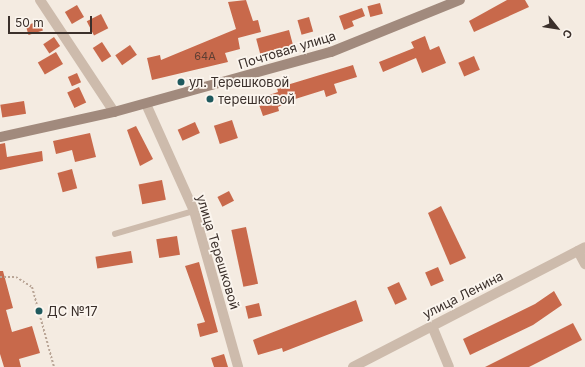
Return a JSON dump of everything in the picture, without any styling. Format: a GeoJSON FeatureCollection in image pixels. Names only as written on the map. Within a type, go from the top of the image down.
{"type":"FeatureCollection","features":[{"type":"Feature","properties":{"kind":"main road","name":"Почтовая улица"},"geometry":{"type":"LineString","coordinates":[[0,137],[146,104],[331,52],[460,0]]}},
{"type":"Feature","properties":{"kind":"street"},"geometry":{"type":"LineString","coordinates":[[40,0],[114,112]]}},
{"type":"Feature","properties":{"kind":"street","name":"улица Терешковой"},"geometry":{"type":"LineString","coordinates":[[146,104],[194,211],[238,367]]}},
{"type":"Feature","properties":{"kind":"street"},"geometry":{"type":"LineString","coordinates":[[582,249],[585,264]]}},
{"type":"Feature","properties":{"kind":"street","name":"улица Ленина"},"geometry":{"type":"LineString","coordinates":[[353,367],[582,249]]}},
{"type":"Feature","properties":{"kind":"street"},"geometry":{"type":"LineString","coordinates":[[432,326],[449,367]]}},
{"type":"Feature","properties":{"kind":"lane"},"geometry":{"type":"LineString","coordinates":[[115,234],[194,211]]}},
{"type":"Feature","properties":{"kind":"path"},"geometry":{"type":"LineString","coordinates":[[0,277],[16,277],[32,287],[54,367]]}},
{"type":"Feature","properties":{"kind":"building"},"geometry":{"type":"Polygon","coordinates":[[[246,0],[253,21],[258,20],[261,32],[238,38],[240,49],[225,53],[228,62],[152,80],[147,58],[160,55],[161,60],[236,29],[228,2],[246,0]]]}},
{"type":"Feature","properties":{"kind":"building"},"geometry":{"type":"Polygon","coordinates":[[[507,0],[525,0],[529,7],[474,32],[469,21],[507,0]]]}},
{"type":"Feature","properties":{"kind":"building"},"geometry":{"type":"Polygon","coordinates":[[[380,3],[383,14],[370,17],[367,6],[380,3]]]}},
{"type":"Feature","properties":{"kind":"building"},"geometry":{"type":"Polygon","coordinates":[[[77,5],[84,17],[72,24],[65,12],[77,5]]]}},
{"type":"Feature","properties":{"kind":"building"},"geometry":{"type":"Polygon","coordinates":[[[362,8],[365,16],[352,21],[354,26],[344,30],[339,16],[362,8]]]}},
{"type":"Feature","properties":{"kind":"building"},"geometry":{"type":"Polygon","coordinates":[[[101,14],[108,28],[94,36],[87,21],[101,14]]]}},
{"type":"Feature","properties":{"kind":"building"},"geometry":{"type":"Polygon","coordinates":[[[309,17],[313,31],[302,35],[297,20],[309,17]]]}},
{"type":"Feature","properties":{"kind":"building"},"geometry":{"type":"Polygon","coordinates":[[[40,21],[43,31],[29,35],[26,25],[40,21]]]}},
{"type":"Feature","properties":{"kind":"building"},"geometry":{"type":"Polygon","coordinates":[[[289,30],[293,45],[260,54],[256,39],[289,30]]]}},
{"type":"Feature","properties":{"kind":"building"},"geometry":{"type":"Polygon","coordinates":[[[425,36],[430,50],[439,46],[446,63],[422,73],[416,58],[383,72],[379,62],[414,48],[411,42],[425,36]]]}},
{"type":"Feature","properties":{"kind":"building"},"geometry":{"type":"Polygon","coordinates":[[[54,37],[60,46],[49,53],[43,44],[54,37]]]}},
{"type":"Feature","properties":{"kind":"building"},"geometry":{"type":"Polygon","coordinates":[[[102,42],[111,56],[102,62],[93,48],[102,42]]]}},
{"type":"Feature","properties":{"kind":"building"},"geometry":{"type":"Polygon","coordinates":[[[130,45],[137,55],[122,65],[115,55],[130,45]]]}},
{"type":"Feature","properties":{"kind":"building"},"geometry":{"type":"Polygon","coordinates":[[[56,52],[63,64],[45,75],[38,62],[56,52]]]}},
{"type":"Feature","properties":{"kind":"building"},"geometry":{"type":"Polygon","coordinates":[[[474,56],[480,70],[464,76],[458,63],[474,56]]]}},
{"type":"Feature","properties":{"kind":"building"},"geometry":{"type":"Polygon","coordinates":[[[353,65],[357,77],[334,84],[337,93],[326,97],[324,90],[292,100],[278,107],[279,111],[263,116],[257,99],[278,92],[277,88],[353,65]]]}},
{"type":"Feature","properties":{"kind":"building"},"geometry":{"type":"Polygon","coordinates":[[[77,73],[81,82],[72,86],[68,77],[77,73]]]}},
{"type":"Feature","properties":{"kind":"building"},"geometry":{"type":"Polygon","coordinates":[[[79,87],[86,102],[74,108],[67,92],[79,87]]]}},
{"type":"Feature","properties":{"kind":"building"},"geometry":{"type":"Polygon","coordinates":[[[24,101],[26,114],[2,118],[0,105],[24,101]]]}},
{"type":"Feature","properties":{"kind":"building"},"geometry":{"type":"Polygon","coordinates":[[[232,120],[238,138],[220,144],[214,126],[232,120]]]}},
{"type":"Feature","properties":{"kind":"building"},"geometry":{"type":"Polygon","coordinates":[[[195,122],[200,133],[183,141],[178,130],[195,122]]]}},
{"type":"Feature","properties":{"kind":"building"},"geometry":{"type":"Polygon","coordinates":[[[136,126],[153,159],[140,166],[127,130],[136,126]]]}},
{"type":"Feature","properties":{"kind":"building"},"geometry":{"type":"Polygon","coordinates":[[[90,133],[96,157],[75,162],[72,150],[56,154],[53,141],[90,133]]]}},
{"type":"Feature","properties":{"kind":"building"},"geometry":{"type":"Polygon","coordinates":[[[5,143],[7,157],[42,151],[43,161],[0,170],[0,144],[5,143]]]}},
{"type":"Feature","properties":{"kind":"building"},"geometry":{"type":"Polygon","coordinates":[[[72,169],[77,188],[63,192],[58,173],[72,169]]]}},
{"type":"Feature","properties":{"kind":"building"},"geometry":{"type":"Polygon","coordinates":[[[162,180],[166,200],[142,204],[138,185],[162,180]]]}},
{"type":"Feature","properties":{"kind":"building"},"geometry":{"type":"Polygon","coordinates":[[[229,191],[234,201],[222,207],[217,197],[229,191]]]}},
{"type":"Feature","properties":{"kind":"building"},"geometry":{"type":"Polygon","coordinates":[[[441,206],[466,258],[450,265],[428,213],[441,206]]]}},
{"type":"Feature","properties":{"kind":"building"},"geometry":{"type":"Polygon","coordinates":[[[246,227],[258,284],[243,287],[231,230],[246,227]]]}},
{"type":"Feature","properties":{"kind":"building"},"geometry":{"type":"Polygon","coordinates":[[[177,236],[180,255],[159,258],[156,239],[177,236]]]}},
{"type":"Feature","properties":{"kind":"building"},"geometry":{"type":"Polygon","coordinates":[[[131,251],[133,263],[97,268],[95,257],[131,251]]]}},
{"type":"Feature","properties":{"kind":"building"},"geometry":{"type":"Polygon","coordinates":[[[199,262],[218,332],[200,337],[197,324],[205,322],[185,266],[199,262]]]}},
{"type":"Feature","properties":{"kind":"building"},"geometry":{"type":"Polygon","coordinates":[[[438,267],[444,281],[431,286],[425,272],[438,267]]]}},
{"type":"Feature","properties":{"kind":"building"},"geometry":{"type":"Polygon","coordinates":[[[0,271],[3,271],[13,308],[6,310],[12,332],[32,326],[40,353],[19,359],[21,367],[4,367],[0,354],[0,271]]]}},
{"type":"Feature","properties":{"kind":"building"},"geometry":{"type":"Polygon","coordinates":[[[399,282],[407,299],[395,305],[387,287],[399,282]]]}},
{"type":"Feature","properties":{"kind":"building"},"geometry":{"type":"Polygon","coordinates":[[[554,291],[562,305],[533,325],[470,355],[463,339],[535,304],[554,291]]]}},
{"type":"Feature","properties":{"kind":"building"},"geometry":{"type":"Polygon","coordinates":[[[356,300],[363,321],[283,352],[282,348],[258,355],[253,340],[356,300]]]}},
{"type":"Feature","properties":{"kind":"building"},"geometry":{"type":"Polygon","coordinates":[[[259,303],[262,316],[248,319],[245,306],[259,303]]]}},
{"type":"Feature","properties":{"kind":"building"},"geometry":{"type":"Polygon","coordinates":[[[573,323],[582,340],[529,367],[485,367],[573,323]]]}},
{"type":"Feature","properties":{"kind":"building"},"geometry":{"type":"Polygon","coordinates":[[[224,354],[228,367],[214,367],[211,358],[224,354]]]}},
{"type":"Feature","properties":{"kind":"place","name":"ул. Терешковой"},"geometry":{"type":"Point","coordinates":[181,82]}},
{"type":"Feature","properties":{"kind":"place","name":"терешковой"},"geometry":{"type":"Point","coordinates":[210,99]}},
{"type":"Feature","properties":{"kind":"place","name":"ДС №17"},"geometry":{"type":"Point","coordinates":[39,311]}}]}
